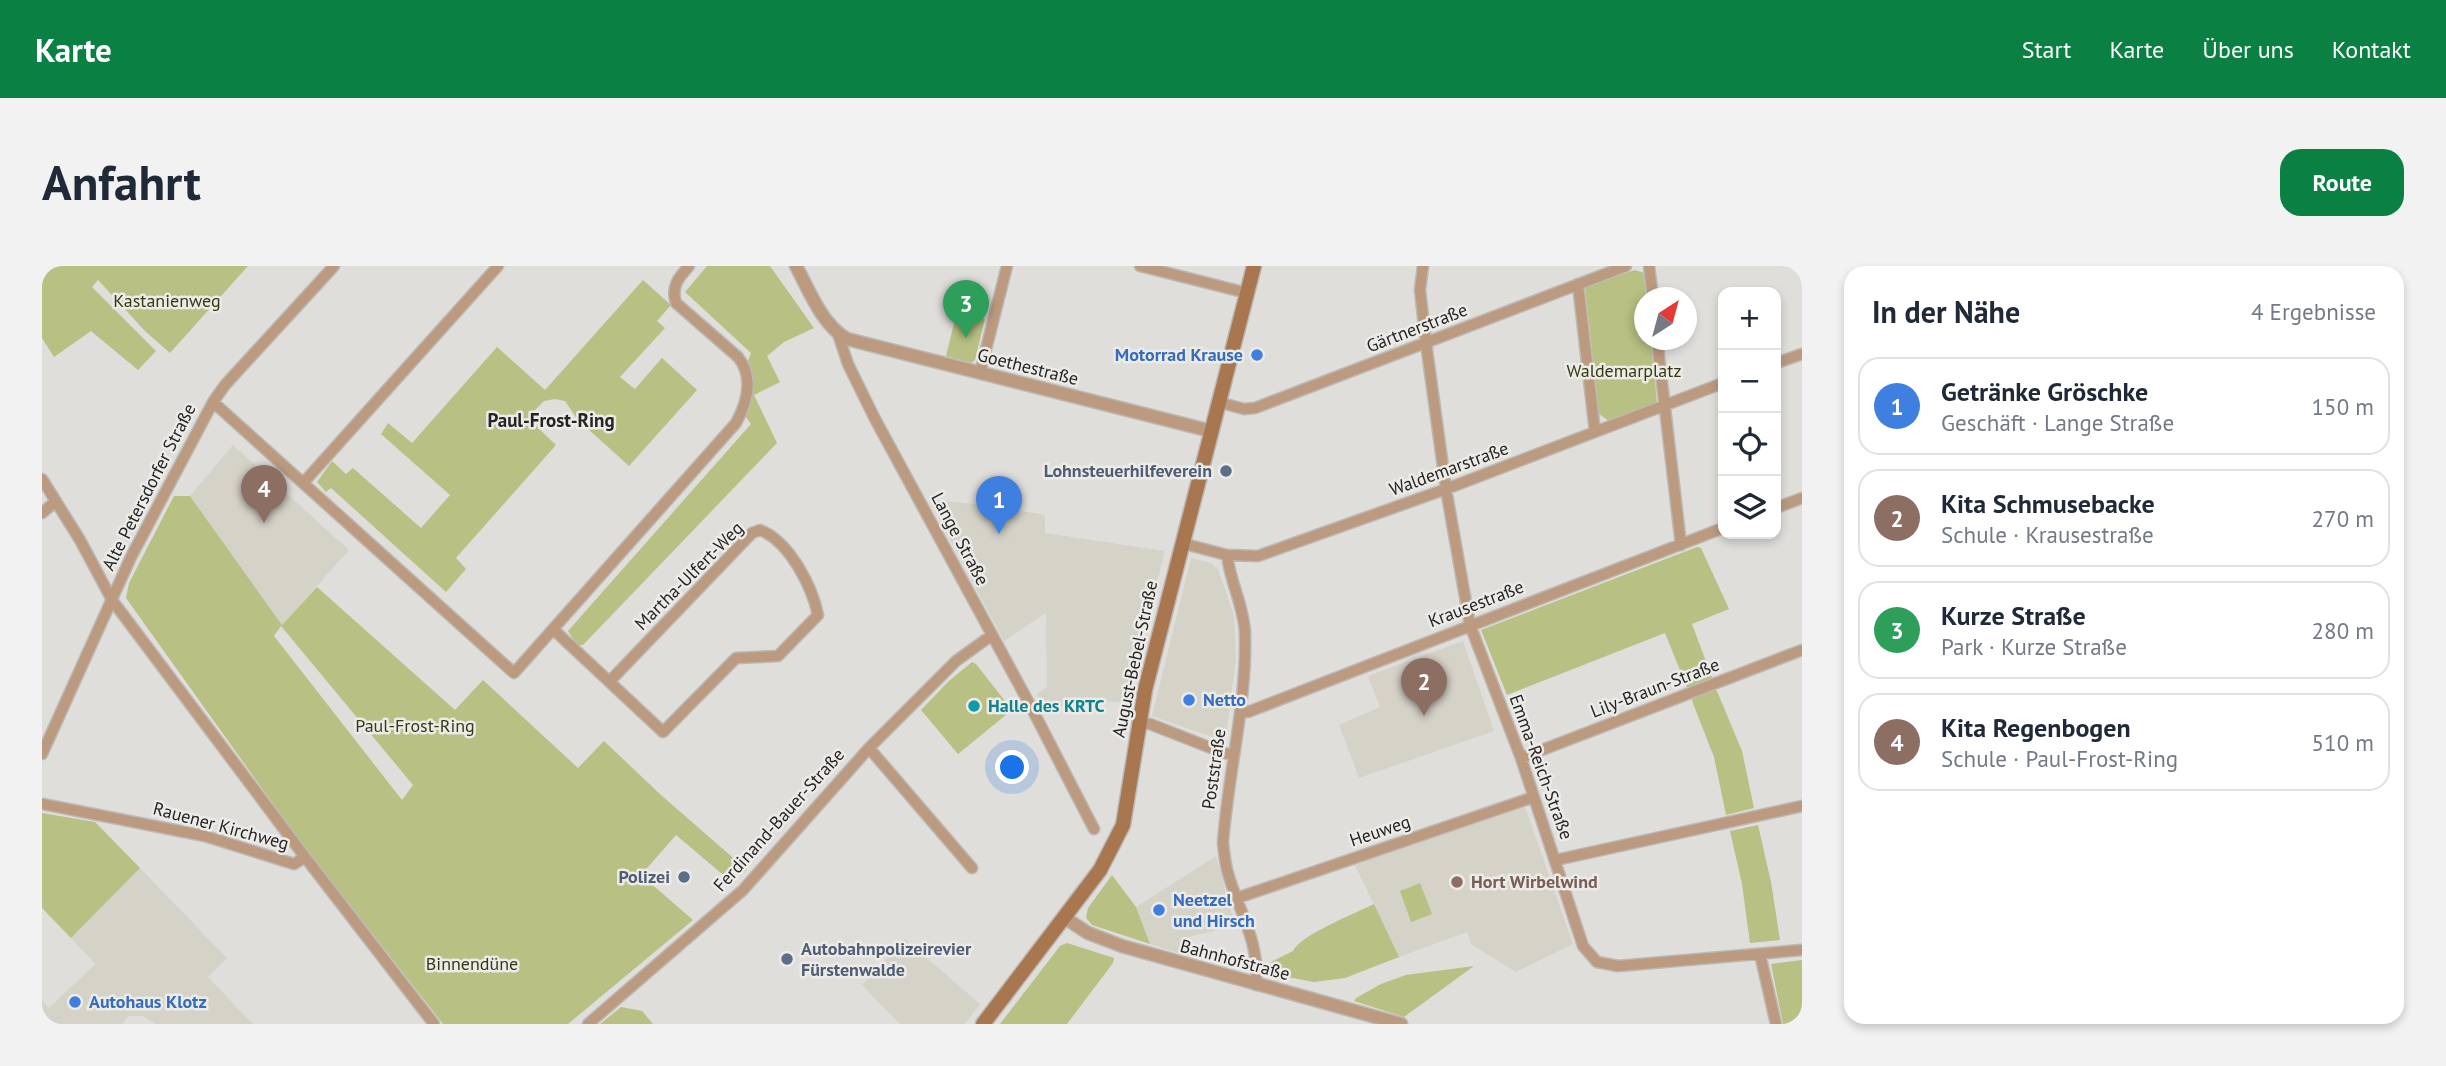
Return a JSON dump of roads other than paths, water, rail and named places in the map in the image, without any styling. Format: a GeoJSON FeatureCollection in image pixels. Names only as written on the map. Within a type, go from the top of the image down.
{"type":"FeatureCollection","features":[{"type":"Feature","properties":{"kind":"main road","name":"August-Bebel-Straße"},"geometry":{"type":"LineString","coordinates":[[983,1024],[1100,870],[1118,838],[1126,812],[1145,690],[1254,266]]}},
{"type":"Feature","properties":{"kind":"street","name":"Alte Petersdorfer Straße"},"geometry":{"type":"LineString","coordinates":[[42,754],[131,557],[213,402],[225,385],[334,266]]}},
{"type":"Feature","properties":{"kind":"street"},"geometry":{"type":"LineString","coordinates":[[304,482],[498,266]]}},
{"type":"Feature","properties":{"kind":"street"},"geometry":{"type":"LineString","coordinates":[[213,402],[514,673],[736,423],[743,409],[748,376],[745,366],[676,303],[673,292],[678,278],[689,266]]}},
{"type":"Feature","properties":{"kind":"street","name":"Lange Straße"},"geometry":{"type":"LineString","coordinates":[[796,266],[825,318],[838,334],[848,364],[875,419],[1094,829]]}},
{"type":"Feature","properties":{"kind":"street"},"geometry":{"type":"LineString","coordinates":[[980,373],[1007,266]]}},
{"type":"Feature","properties":{"kind":"street"},"geometry":{"type":"LineString","coordinates":[[1140,266],[1247,293]]}},
{"type":"Feature","properties":{"kind":"street","name":"Emma-Reich-Straße"},"geometry":{"type":"LineString","coordinates":[[1423,266],[1420,290],[1426,343],[1446,489],[1470,625],[1521,758],[1583,946],[1597,962],[1618,966],[1802,950]]}},
{"type":"Feature","properties":{"kind":"street","name":"Gärtnerstraße"},"geometry":{"type":"LineString","coordinates":[[1218,402],[1244,409],[1255,408],[1626,266]]}},
{"type":"Feature","properties":{"kind":"street"},"geometry":{"type":"LineString","coordinates":[[1649,266],[1652,287]]}},
{"type":"Feature","properties":{"kind":"street"},"geometry":{"type":"LineString","coordinates":[[1578,284],[1595,432]]}},
{"type":"Feature","properties":{"kind":"street","name":"Goethestraße"},"geometry":{"type":"LineString","coordinates":[[838,334],[861,344],[1211,431]]}},
{"type":"Feature","properties":{"kind":"street"},"geometry":{"type":"LineString","coordinates":[[1658,350],[1681,545]]}},
{"type":"Feature","properties":{"kind":"street"},"geometry":{"type":"LineString","coordinates":[[1781,361],[1802,354]]}},
{"type":"Feature","properties":{"kind":"street","name":"Waldemarstraße"},"geometry":{"type":"LineString","coordinates":[[1181,544],[1227,555],[1250,557],[1270,553],[1718,385]]}},
{"type":"Feature","properties":{"kind":"street"},"geometry":{"type":"LineString","coordinates":[[42,479],[80,540],[112,600],[304,857]]}},
{"type":"Feature","properties":{"kind":"street"},"geometry":{"type":"LineString","coordinates":[[1781,506],[1802,498]]}},
{"type":"Feature","properties":{"kind":"street"},"geometry":{"type":"LineString","coordinates":[[42,513],[56,501]]}},
{"type":"Feature","properties":{"kind":"street","name":"Martha-Ulfert-Weg"},"geometry":{"type":"LineString","coordinates":[[554,630],[663,732],[736,658],[778,656],[818,615],[814,595],[795,561],[769,533],[760,530],[752,533],[610,681]]}},
{"type":"Feature","properties":{"kind":"street","name":"Krausestraße"},"geometry":{"type":"LineString","coordinates":[[1241,711],[1248,712],[1718,530]]}},
{"type":"Feature","properties":{"kind":"street","name":"Poststraße"},"geometry":{"type":"LineString","coordinates":[[1227,555],[1243,615],[1244,678],[1223,843],[1227,870],[1254,945],[1258,965],[1256,985]]}},
{"type":"Feature","properties":{"kind":"street","name":"Ferdinand-Bauer-Straße"},"geometry":{"type":"LineString","coordinates":[[588,1024],[743,890],[869,748],[956,661],[992,635]]}},
{"type":"Feature","properties":{"kind":"street","name":"Lily-Braun-Straße"},"geometry":{"type":"LineString","coordinates":[[1521,758],[1802,650]]}},
{"type":"Feature","properties":{"kind":"street"},"geometry":{"type":"LineString","coordinates":[[1139,723],[1150,724],[1234,755]]}},
{"type":"Feature","properties":{"kind":"street"},"geometry":{"type":"LineString","coordinates":[[869,748],[972,868]]}},
{"type":"Feature","properties":{"kind":"street","name":"Heuweg"},"geometry":{"type":"LineString","coordinates":[[1237,898],[1534,797]]}},
{"type":"Feature","properties":{"kind":"street","name":"Rauener Kirchweg"},"geometry":{"type":"LineString","coordinates":[[42,804],[186,832],[252,849],[295,864],[304,857],[434,1024]]}},
{"type":"Feature","properties":{"kind":"street"},"geometry":{"type":"LineString","coordinates":[[1556,860],[1802,806]]}},
{"type":"Feature","properties":{"kind":"street","name":"Bahnhofstraße"},"geometry":{"type":"LineString","coordinates":[[1065,918],[1088,933],[1122,947],[1401,1024]]}},
{"type":"Feature","properties":{"kind":"street"},"geometry":{"type":"LineString","coordinates":[[1760,954],[1776,1024]]}},
{"type":"Feature","properties":{"kind":"place","name":"Kurze Straße"},"geometry":{"type":"Point","coordinates":[966,338]}},
{"type":"Feature","properties":{"kind":"place","name":"Motorrad Krause"},"geometry":{"type":"Point","coordinates":[1257,355]}},
{"type":"Feature","properties":{"kind":"place","name":"Lohnsteuerhilfeverein"},"geometry":{"type":"Point","coordinates":[1226,471]}},
{"type":"Feature","properties":{"kind":"place","name":"Kita Regenbogen"},"geometry":{"type":"Point","coordinates":[264,523]}},
{"type":"Feature","properties":{"kind":"place","name":"Getränke Gröschke"},"geometry":{"type":"Point","coordinates":[999,534]}},
{"type":"Feature","properties":{"kind":"place","name":"Netto"},"geometry":{"type":"Point","coordinates":[1189,700]}},
{"type":"Feature","properties":{"kind":"place","name":"Halle des KRTC"},"geometry":{"type":"Point","coordinates":[974,706]}},
{"type":"Feature","properties":{"kind":"place","name":"Kita Schmusebacke"},"geometry":{"type":"Point","coordinates":[1424,716]}},
{"type":"Feature","properties":{"kind":"place","name":"Polizei"},"geometry":{"type":"Point","coordinates":[684,877]}},
{"type":"Feature","properties":{"kind":"place","name":"Hort Wirbelwind"},"geometry":{"type":"Point","coordinates":[1457,882]}},
{"type":"Feature","properties":{"kind":"place","name":"Neetzel und Hirsch"},"geometry":{"type":"Point","coordinates":[1159,910]}},
{"type":"Feature","properties":{"kind":"place","name":"Autobahnpolizeirevier Fürstenwalde"},"geometry":{"type":"Point","coordinates":[787,959]}},
{"type":"Feature","properties":{"kind":"place","name":"Autohaus Klotz"},"geometry":{"type":"Point","coordinates":[75,1002]}},
{"type":"Feature","properties":{"kind":"district","name":"Paul-Frost-Ring"},"geometry":{"type":"Point","coordinates":[551,420]}},
{"type":"Feature","properties":{"kind":"park label","name":"Kastanienweg"},"geometry":{"type":"Point","coordinates":[167,301]}},
{"type":"Feature","properties":{"kind":"park label","name":"Waldemarplatz"},"geometry":{"type":"Point","coordinates":[1624,371]}},
{"type":"Feature","properties":{"kind":"park label","name":"Binnendüne"},"geometry":{"type":"Point","coordinates":[472,964]}}]}
